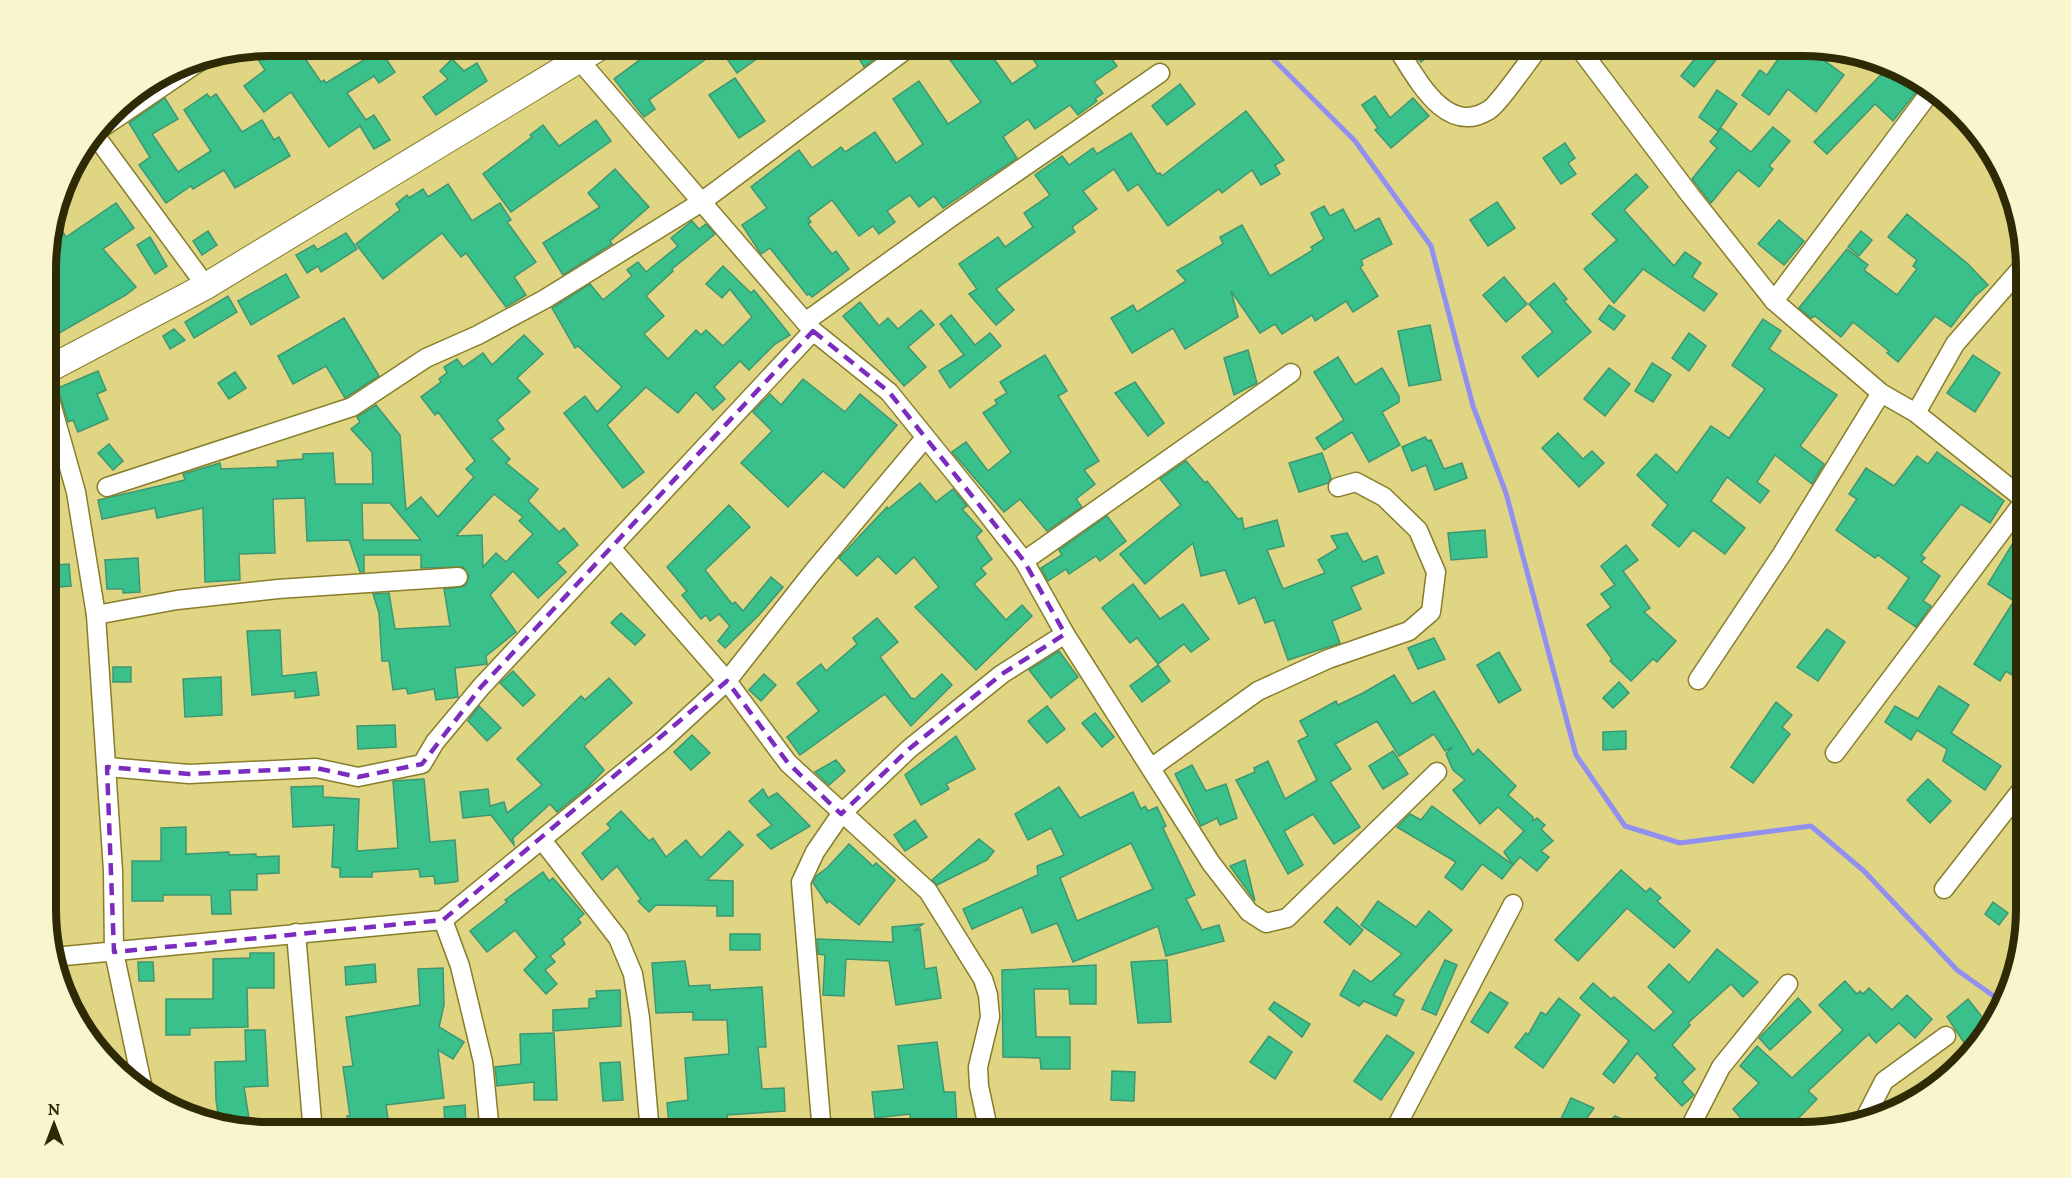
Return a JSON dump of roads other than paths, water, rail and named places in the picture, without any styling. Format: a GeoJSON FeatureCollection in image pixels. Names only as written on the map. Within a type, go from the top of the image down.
{"type":"FeatureCollection","features":[{"type":"Feature","properties":{"kind":"street"},"geometry":{"type":"LineString","coordinates":[[56,365],[206,286],[587,56]]}},
{"type":"Feature","properties":{"kind":"street"},"geometry":{"type":"LineString","coordinates":[[107,487],[352,407],[426,358],[478,335],[545,299],[700,202],[897,56]]}},
{"type":"Feature","properties":{"kind":"street"},"geometry":{"type":"LineString","coordinates":[[1403,56],[1432,99],[1448,114],[1468,117],[1490,110],[1532,56]]}},
{"type":"Feature","properties":{"kind":"street"},"geometry":{"type":"LineString","coordinates":[[1585,56],[1690,195],[1774,301],[1881,393],[1916,412],[2015,492]]}},
{"type":"Feature","properties":{"kind":"street"},"geometry":{"type":"LineString","coordinates":[[580,61],[809,326],[889,392],[1024,561],[1065,634],[1210,863],[1249,912],[1266,923],[1287,918],[1437,772]]}},
{"type":"Feature","properties":{"kind":"street"},"geometry":{"type":"LineString","coordinates":[[107,767],[189,774],[316,768],[358,777],[422,764],[435,742],[481,687],[612,549],[809,326],[950,218],[1160,73]]}},
{"type":"Feature","properties":{"kind":"street"},"geometry":{"type":"LineString","coordinates":[[122,114],[175,78]]}},
{"type":"Feature","properties":{"kind":"street"},"geometry":{"type":"LineString","coordinates":[[1774,301],[1927,96]]}},
{"type":"Feature","properties":{"kind":"street"},"geometry":{"type":"LineString","coordinates":[[99,140],[206,286]]}},
{"type":"Feature","properties":{"kind":"street"},"geometry":{"type":"LineString","coordinates":[[1916,412],[1955,344],[2015,275]]}},
{"type":"Feature","properties":{"kind":"street"},"geometry":{"type":"LineString","coordinates":[[1024,561],[1291,373]]}},
{"type":"Feature","properties":{"kind":"street"},"geometry":{"type":"LineString","coordinates":[[1698,680],[1782,554],[1881,393]]}},
{"type":"Feature","properties":{"kind":"street"},"geometry":{"type":"LineString","coordinates":[[56,421],[76,492],[96,615],[113,871],[114,952],[141,1080]]}},
{"type":"Feature","properties":{"kind":"street"},"geometry":{"type":"LineString","coordinates":[[61,956],[443,920],[662,741],[727,681],[812,573],[925,438]]}},
{"type":"Feature","properties":{"kind":"street"},"geometry":{"type":"LineString","coordinates":[[1151,768],[1258,691],[1328,659],[1409,631],[1431,612],[1436,573],[1418,530],[1384,496],[1356,482],[1338,487]]}},
{"type":"Feature","properties":{"kind":"street"},"geometry":{"type":"LineString","coordinates":[[1835,753],[2015,513]]}},
{"type":"Feature","properties":{"kind":"street"},"geometry":{"type":"LineString","coordinates":[[612,549],[727,681],[788,763],[841,814],[928,891],[983,978],[988,996],[990,1017],[978,1067],[979,1086],[987,1122]]}},
{"type":"Feature","properties":{"kind":"street"},"geometry":{"type":"LineString","coordinates":[[96,615],[177,600],[278,589],[458,577]]}},
{"type":"Feature","properties":{"kind":"street"},"geometry":{"type":"LineString","coordinates":[[821,1122],[801,882],[815,852],[841,814],[909,749],[1002,674],[1065,634]]}},
{"type":"Feature","properties":{"kind":"street"},"geometry":{"type":"LineString","coordinates":[[1944,889],[2016,797]]}},
{"type":"Feature","properties":{"kind":"street"},"geometry":{"type":"LineString","coordinates":[[542,840],[618,938],[633,974],[640,1018],[649,1122]]}},
{"type":"Feature","properties":{"kind":"street"},"geometry":{"type":"LineString","coordinates":[[1399,1122],[1513,904]]}},
{"type":"Feature","properties":{"kind":"street"},"geometry":{"type":"LineString","coordinates":[[443,920],[460,966],[483,1062],[489,1122]]}},
{"type":"Feature","properties":{"kind":"street"},"geometry":{"type":"LineString","coordinates":[[296,933],[312,1122]]}},
{"type":"Feature","properties":{"kind":"street"},"geometry":{"type":"LineString","coordinates":[[1693,1122],[1721,1067],[1788,984]]}},
{"type":"Feature","properties":{"kind":"street"},"geometry":{"type":"LineString","coordinates":[[1868,1112],[1884,1081],[1946,1036]]}},
{"type":"Feature","properties":{"kind":"waterway"},"geometry":{"type":"LineString","coordinates":[[1270,56],[1355,141],[1431,246],[1473,406],[1506,493],[1576,755],[1625,826],[1680,843],[1811,826],[1864,871],[1957,970],[1996,998]]}}]}
